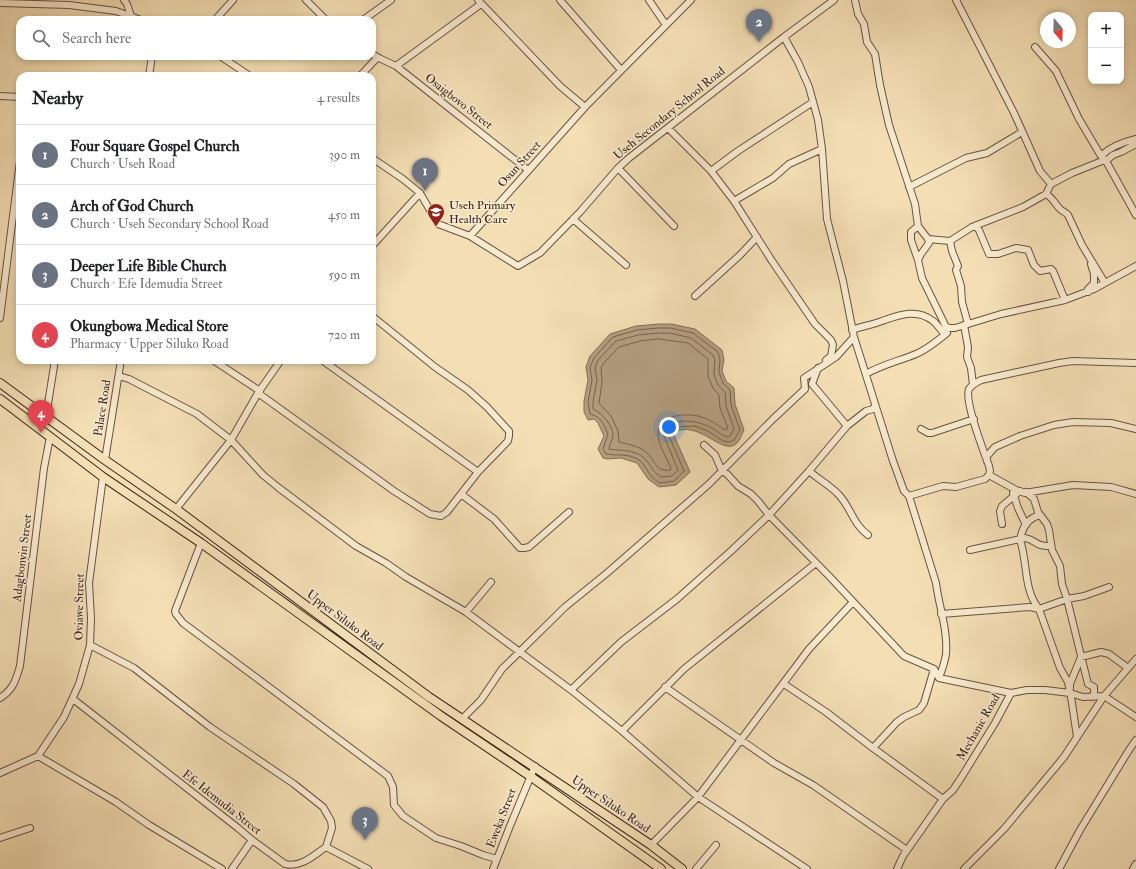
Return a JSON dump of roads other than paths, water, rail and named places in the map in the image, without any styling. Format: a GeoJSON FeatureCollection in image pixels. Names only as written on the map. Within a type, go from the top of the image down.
{"type":"FeatureCollection","features":[{"type":"Feature","properties":{"kind":"main road","name":"Upper Siluko Road"},"geometry":{"type":"LineString","coordinates":[[0,383],[105,460],[176,509],[398,674],[462,719],[535,766],[651,845],[682,869]]}},
{"type":"Feature","properties":{"kind":"main road","name":"Upper Siluko Road"},"geometry":{"type":"LineString","coordinates":[[0,398],[103,477],[201,543],[441,716],[530,776],[661,869]]}},
{"type":"Feature","properties":{"kind":"street"},"geometry":{"type":"LineString","coordinates":[[124,0],[131,16]]}},
{"type":"Feature","properties":{"kind":"street"},"geometry":{"type":"LineString","coordinates":[[219,16],[233,0]]}},
{"type":"Feature","properties":{"kind":"street"},"geometry":{"type":"LineString","coordinates":[[369,16],[391,0]]}},
{"type":"Feature","properties":{"kind":"street"},"geometry":{"type":"LineString","coordinates":[[560,0],[621,70]]}},
{"type":"Feature","properties":{"kind":"street"},"geometry":{"type":"LineString","coordinates":[[649,0],[666,25]]}},
{"type":"Feature","properties":{"kind":"street","name":"Osun Street"},"geometry":{"type":"LineString","coordinates":[[470,236],[585,107],[690,0]]}},
{"type":"Feature","properties":{"kind":"street","name":"Useh Secondary School Road"},"geometry":{"type":"LineString","coordinates":[[470,236],[518,266],[540,253],[573,219],[618,168],[784,37],[834,0]]}},
{"type":"Feature","properties":{"kind":"street"},"geometry":{"type":"LineString","coordinates":[[855,0],[858,14],[864,24],[867,42],[875,54],[889,125],[915,204],[918,226],[928,239],[929,243],[918,260]]}},
{"type":"Feature","properties":{"kind":"street"},"geometry":{"type":"LineString","coordinates":[[956,0],[1018,122],[1040,171],[1051,184]]}},
{"type":"Feature","properties":{"kind":"street"},"geometry":{"type":"LineString","coordinates":[[309,1],[322,16]]}},
{"type":"Feature","properties":{"kind":"street"},"geometry":{"type":"LineString","coordinates":[[396,66],[479,2],[560,86],[585,107]]}},
{"type":"Feature","properties":{"kind":"street"},"geometry":{"type":"LineString","coordinates":[[0,4],[69,5],[116,10],[131,16]]}},
{"type":"Feature","properties":{"kind":"street"},"geometry":{"type":"LineString","coordinates":[[784,37],[806,81],[818,120],[828,219],[843,281],[852,330],[875,406],[904,491],[909,496],[936,583],[946,633],[946,655],[939,678]]}},
{"type":"Feature","properties":{"kind":"street"},"geometry":{"type":"LineString","coordinates":[[1035,47],[1056,71],[1079,119],[1101,156],[1106,161],[1136,215]]}},
{"type":"Feature","properties":{"kind":"street","name":"Osaigbovo Street"},"geometry":{"type":"LineString","coordinates":[[376,56],[396,66],[528,170]]}},
{"type":"Feature","properties":{"kind":"street"},"geometry":{"type":"LineString","coordinates":[[150,72],[151,60]]}},
{"type":"Feature","properties":{"kind":"street"},"geometry":{"type":"LineString","coordinates":[[226,60],[244,72]]}},
{"type":"Feature","properties":{"kind":"street"},"geometry":{"type":"LineString","coordinates":[[363,72],[372,60]]}},
{"type":"Feature","properties":{"kind":"street"},"geometry":{"type":"LineString","coordinates":[[0,96],[16,97]]}},
{"type":"Feature","properties":{"kind":"street"},"geometry":{"type":"LineString","coordinates":[[711,171],[738,151],[813,102]]}},
{"type":"Feature","properties":{"kind":"street"},"geometry":{"type":"LineString","coordinates":[[1007,141],[1017,127],[1018,122]]}},
{"type":"Feature","properties":{"kind":"street"},"geometry":{"type":"LineString","coordinates":[[668,128],[711,171],[734,201],[815,324],[831,340],[833,345],[832,356],[826,359],[818,369],[812,384],[847,426]]}},
{"type":"Feature","properties":{"kind":"street"},"geometry":{"type":"LineString","coordinates":[[909,187],[966,158],[987,153],[1022,132]]}},
{"type":"Feature","properties":{"kind":"street"},"geometry":{"type":"LineString","coordinates":[[1101,156],[1107,149],[1122,142],[1136,139]]}},
{"type":"Feature","properties":{"kind":"street"},"geometry":{"type":"LineString","coordinates":[[928,239],[950,241],[972,227],[1023,207],[1046,194],[1051,184],[1072,173],[1102,161],[1106,161],[1113,154],[1121,152],[1136,144]]}},
{"type":"Feature","properties":{"kind":"street"},"geometry":{"type":"LineString","coordinates":[[734,201],[773,178],[789,164],[822,150]]}},
{"type":"Feature","properties":{"kind":"street"},"geometry":{"type":"LineString","coordinates":[[376,161],[404,179],[420,193],[438,224],[470,236]]}},
{"type":"Feature","properties":{"kind":"street"},"geometry":{"type":"LineString","coordinates":[[618,168],[674,226]]}},
{"type":"Feature","properties":{"kind":"street"},"geometry":{"type":"LineString","coordinates":[[0,318],[16,192]]}},
{"type":"Feature","properties":{"kind":"street"},"geometry":{"type":"LineString","coordinates":[[376,242],[420,193]]}},
{"type":"Feature","properties":{"kind":"street"},"geometry":{"type":"LineString","coordinates":[[1046,194],[1050,196],[1060,209],[1068,215],[1078,238],[1105,283]]}},
{"type":"Feature","properties":{"kind":"street"},"geometry":{"type":"LineString","coordinates":[[573,219],[626,264]]}},
{"type":"Feature","properties":{"kind":"street"},"geometry":{"type":"LineString","coordinates":[[918,226],[912,232],[911,240],[922,278],[946,327],[954,328]]}},
{"type":"Feature","properties":{"kind":"street"},"geometry":{"type":"LineString","coordinates":[[972,227],[976,227],[978,230],[989,254],[998,254],[1016,248],[1028,250],[1034,265],[1040,271],[1051,269],[1053,271],[1065,300]]}},
{"type":"Feature","properties":{"kind":"street"},"geometry":{"type":"LineString","coordinates":[[695,296],[740,255],[757,237]]}},
{"type":"Feature","properties":{"kind":"street"},"geometry":{"type":"LineString","coordinates":[[950,241],[958,266],[956,270],[961,286],[968,347],[967,357],[971,368],[973,385]]}},
{"type":"Feature","properties":{"kind":"street"},"geometry":{"type":"LineString","coordinates":[[1088,292],[1088,289],[1094,283],[1091,259]]}},
{"type":"Feature","properties":{"kind":"street"},"geometry":{"type":"LineString","coordinates":[[866,374],[927,349],[954,328],[1001,314],[1065,300],[1088,292],[1136,266]]}},
{"type":"Feature","properties":{"kind":"street"},"geometry":{"type":"LineString","coordinates":[[852,330],[910,313],[923,316],[933,321],[945,335]]}},
{"type":"Feature","properties":{"kind":"street"},"geometry":{"type":"LineString","coordinates":[[219,364],[394,491],[430,514],[442,516],[447,512],[478,472],[508,441],[510,436],[509,431],[468,390],[435,367],[376,319]]}},
{"type":"Feature","properties":{"kind":"street"},"geometry":{"type":"LineString","coordinates":[[462,719],[481,700],[502,669],[565,606],[607,573],[709,484],[805,390],[804,378],[836,357],[854,337]]}},
{"type":"Feature","properties":{"kind":"street"},"geometry":{"type":"LineString","coordinates":[[909,496],[943,486],[963,486],[985,479],[989,475],[990,471],[968,400],[970,388],[981,380],[1059,363],[1085,361],[1136,363]]}},
{"type":"Feature","properties":{"kind":"street"},"geometry":{"type":"LineString","coordinates":[[46,416],[54,364]]}},
{"type":"Feature","properties":{"kind":"street","name":"Palace Road"},"geometry":{"type":"LineString","coordinates":[[105,460],[120,364]]}},
{"type":"Feature","properties":{"kind":"street"},"geometry":{"type":"LineString","coordinates":[[176,509],[231,440],[259,392],[278,364]]}},
{"type":"Feature","properties":{"kind":"street"},"geometry":{"type":"LineString","coordinates":[[328,364],[478,472]]}},
{"type":"Feature","properties":{"kind":"street"},"geometry":{"type":"LineString","coordinates":[[119,376],[197,414],[231,440],[263,475],[356,546],[466,612],[622,730],[698,797],[807,869]]}},
{"type":"Feature","properties":{"kind":"street"},"geometry":{"type":"LineString","coordinates":[[571,690],[621,642],[677,599],[769,515],[847,426],[866,411],[873,399]]}},
{"type":"Feature","properties":{"kind":"street"},"geometry":{"type":"LineString","coordinates":[[866,411],[873,409],[875,406]]}},
{"type":"Feature","properties":{"kind":"street"},"geometry":{"type":"LineString","coordinates":[[921,429],[928,433],[932,433],[974,419]]}},
{"type":"Feature","properties":{"kind":"street"},"geometry":{"type":"LineString","coordinates":[[987,461],[987,456],[994,447],[1020,436],[1054,425],[1073,422],[1112,423],[1136,429]]}},
{"type":"Feature","properties":{"kind":"street","name":"Adagbonyin Street"},"geometry":{"type":"LineString","coordinates":[[0,698],[11,690],[20,666],[43,475],[50,437]]}},
{"type":"Feature","properties":{"kind":"street"},"geometry":{"type":"LineString","coordinates":[[704,445],[715,454],[722,471],[727,474],[738,486],[751,494],[769,515],[816,562],[904,656],[934,669],[939,678],[1011,693]]}},
{"type":"Feature","properties":{"kind":"street"},"geometry":{"type":"LineString","coordinates":[[809,471],[838,494],[859,529],[868,535]]}},
{"type":"Feature","properties":{"kind":"street"},"geometry":{"type":"LineString","coordinates":[[989,475],[1034,499],[1035,507],[1047,524],[1052,546],[1060,566],[1062,584],[1088,684],[1094,688],[1092,697]]}},
{"type":"Feature","properties":{"kind":"street","name":"Oviawe Street"},"geometry":{"type":"LineString","coordinates":[[38,756],[64,717],[73,699],[79,684],[90,645],[91,618],[89,583],[103,477]]}},
{"type":"Feature","properties":{"kind":"street"},"geometry":{"type":"LineString","coordinates":[[1002,524],[1000,511],[1002,506],[1014,496],[1023,492],[1073,485],[1111,487],[1136,494]]}},
{"type":"Feature","properties":{"kind":"street"},"geometry":{"type":"LineString","coordinates":[[1012,488],[1026,525]]}},
{"type":"Feature","properties":{"kind":"street"},"geometry":{"type":"LineString","coordinates":[[461,494],[494,519],[520,548],[529,547],[569,512]]}},
{"type":"Feature","properties":{"kind":"street"},"geometry":{"type":"LineString","coordinates":[[1040,515],[1034,517],[1026,525],[1021,532],[1020,538],[1029,592],[1034,603],[1039,609],[1060,668],[1068,682],[1077,737]]}},
{"type":"Feature","properties":{"kind":"street"},"geometry":{"type":"LineString","coordinates":[[970,550],[1020,538],[1029,539],[1039,546],[1052,546]]}},
{"type":"Feature","properties":{"kind":"street"},"geometry":{"type":"LineString","coordinates":[[201,543],[175,611],[183,623],[388,776],[393,787],[394,805],[403,816],[436,838],[497,859]]}},
{"type":"Feature","properties":{"kind":"street"},"geometry":{"type":"LineString","coordinates":[[622,730],[684,669],[816,562]]}},
{"type":"Feature","properties":{"kind":"street"},"geometry":{"type":"LineString","coordinates":[[466,612],[491,582]]}},
{"type":"Feature","properties":{"kind":"street"},"geometry":{"type":"LineString","coordinates":[[941,614],[1030,607],[1039,609],[1109,587]]}},
{"type":"Feature","properties":{"kind":"street"},"geometry":{"type":"LineString","coordinates":[[651,845],[698,797],[810,649],[853,602]]}},
{"type":"Feature","properties":{"kind":"street"},"geometry":{"type":"LineString","coordinates":[[90,645],[134,668],[210,727],[282,776],[323,807],[331,821],[332,828],[326,847],[368,869]]}},
{"type":"Feature","properties":{"kind":"street"},"geometry":{"type":"LineString","coordinates":[[1081,657],[1101,652],[1109,654],[1128,668]]}},
{"type":"Feature","properties":{"kind":"street"},"geometry":{"type":"LineString","coordinates":[[1070,693],[1070,684],[1081,657]]}},
{"type":"Feature","properties":{"kind":"street"},"geometry":{"type":"LineString","coordinates":[[964,869],[1004,829],[1064,757],[1104,696],[1136,659]]}},
{"type":"Feature","properties":{"kind":"street"},"geometry":{"type":"LineString","coordinates":[[873,748],[897,722],[919,710],[924,703],[934,669]]}},
{"type":"Feature","properties":{"kind":"street"},"geometry":{"type":"LineString","coordinates":[[784,684],[826,712],[943,799]]}},
{"type":"Feature","properties":{"kind":"street"},"geometry":{"type":"LineString","coordinates":[[665,687],[740,741],[774,763],[813,785],[907,850]]}},
{"type":"Feature","properties":{"kind":"street","name":"Mechanic Road"},"geometry":{"type":"LineString","coordinates":[[897,869],[907,850],[943,799],[953,790],[961,778],[995,723],[1011,693],[1027,690],[1045,690],[1070,693],[1083,697],[1104,696]]}},
{"type":"Feature","properties":{"kind":"street"},"geometry":{"type":"LineString","coordinates":[[1104,696],[1136,717]]}},
{"type":"Feature","properties":{"kind":"street","name":"Efe Idemudia Street"},"geometry":{"type":"LineString","coordinates":[[73,699],[252,840],[285,864],[292,866],[302,863],[326,847]]}},
{"type":"Feature","properties":{"kind":"street"},"geometry":{"type":"LineString","coordinates":[[1059,869],[1080,830],[1128,750],[1136,740]]}},
{"type":"Feature","properties":{"kind":"street"},"geometry":{"type":"LineString","coordinates":[[0,773],[38,756],[116,802],[149,825],[222,869]]}},
{"type":"Feature","properties":{"kind":"street"},"geometry":{"type":"LineString","coordinates":[[530,776],[535,766]]}},
{"type":"Feature","properties":{"kind":"street","name":"Eweka Street"},"geometry":{"type":"LineString","coordinates":[[493,869],[530,776]]}},
{"type":"Feature","properties":{"kind":"street"},"geometry":{"type":"LineString","coordinates":[[0,838],[30,828]]}},
{"type":"Feature","properties":{"kind":"street"},"geometry":{"type":"LineString","coordinates":[[232,869],[252,840]]}},
{"type":"Feature","properties":{"kind":"street"},"geometry":{"type":"LineString","coordinates":[[696,869],[716,845]]}},
{"type":"Feature","properties":{"kind":"street"},"geometry":{"type":"LineString","coordinates":[[1133,869],[1136,864]]}},
{"type":"Feature","properties":{"kind":"water"},"geometry":{"type":"Polygon","coordinates":[[[671,324],[695,329],[722,350],[724,360],[722,371],[726,381],[734,388],[735,404],[744,430],[737,443],[730,446],[724,445],[691,430],[682,430],[673,433],[690,472],[676,485],[659,487],[648,479],[637,463],[621,458],[603,458],[598,449],[604,436],[598,423],[594,419],[588,420],[584,412],[584,401],[588,380],[586,367],[590,356],[610,334],[636,326],[671,324]]]}},
{"type":"Feature","properties":{"kind":"place","name":"Arch of God Church"},"geometry":{"type":"Point","coordinates":[759,42]}},
{"type":"Feature","properties":{"kind":"place","name":"Four Square Gospel Church"},"geometry":{"type":"Point","coordinates":[425,191]}},
{"type":"Feature","properties":{"kind":"place","name":"Useh Primary Health Care"},"geometry":{"type":"Point","coordinates":[436,227]}},
{"type":"Feature","properties":{"kind":"place","name":"Okungbowa Medical Store"},"geometry":{"type":"Point","coordinates":[41,433]}},
{"type":"Feature","properties":{"kind":"place","name":"Deeper Life Bible Church"},"geometry":{"type":"Point","coordinates":[365,840]}}]}
